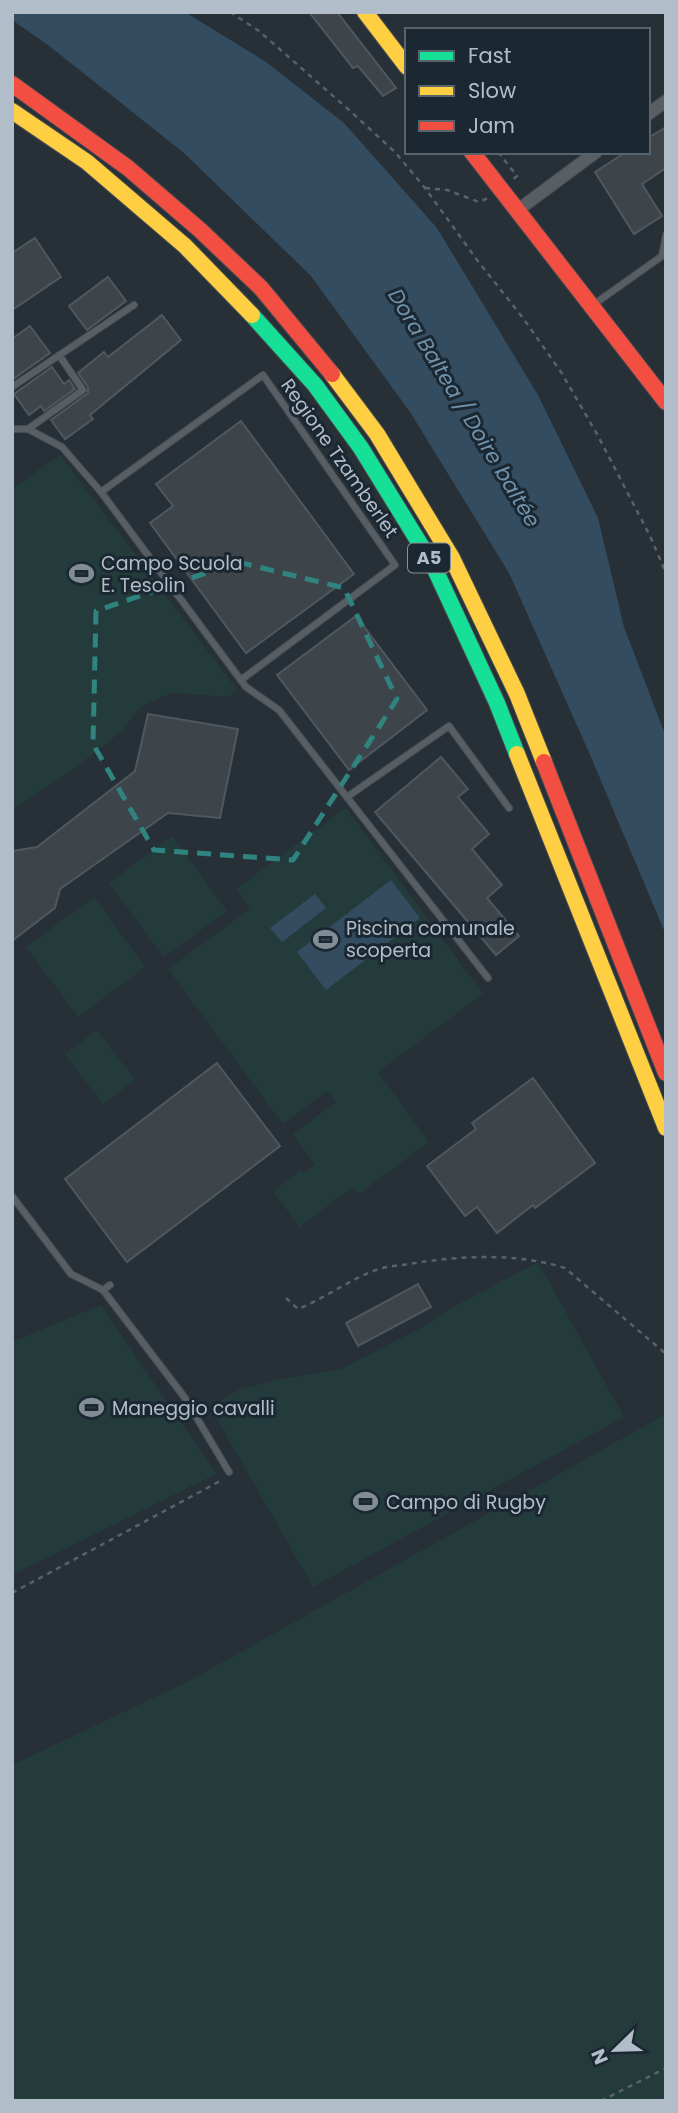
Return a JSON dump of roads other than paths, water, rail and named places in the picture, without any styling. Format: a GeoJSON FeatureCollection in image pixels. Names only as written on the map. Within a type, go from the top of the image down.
{"type":"FeatureCollection","features":[{"type":"Feature","properties":{"kind":"main road"},"geometry":{"type":"LineString","coordinates":[[365,12],[405,64]]}},
{"type":"Feature","properties":{"kind":"main road","name":"A5"},"geometry":{"type":"LineString","coordinates":[[12,84],[128,168],[209,238],[261,288],[321,360],[377,434],[452,558],[517,694],[666,1073]]}},
{"type":"Feature","properties":{"kind":"main road","name":"A5"},"geometry":{"type":"LineString","coordinates":[[12,111],[87,162],[185,246],[315,385],[361,448],[433,565],[497,703],[666,1128]]}},
{"type":"Feature","properties":{"kind":"main road"},"geometry":{"type":"LineString","coordinates":[[474,154],[666,402]]}},
{"type":"Feature","properties":{"kind":"street"},"geometry":{"type":"LineString","coordinates":[[650,113],[666,101]]}},
{"type":"Feature","properties":{"kind":"street"},"geometry":{"type":"LineString","coordinates":[[518,210],[593,154]]}},
{"type":"Feature","properties":{"kind":"lane"},"geometry":{"type":"LineString","coordinates":[[591,306],[662,256],[666,235]]}},
{"type":"Feature","properties":{"kind":"lane"},"geometry":{"type":"LineString","coordinates":[[12,387],[134,304]]}},
{"type":"Feature","properties":{"kind":"lane"},"geometry":{"type":"LineString","coordinates":[[28,429],[83,390],[59,355]]}},
{"type":"Feature","properties":{"kind":"lane","name":"Regione Tzamberlet"},"geometry":{"type":"LineString","coordinates":[[101,492],[263,375],[395,565],[241,680]]}},
{"type":"Feature","properties":{"kind":"lane"},"geometry":{"type":"LineString","coordinates":[[12,429],[28,429],[62,447],[101,492],[246,687],[279,710],[488,978]]}},
{"type":"Feature","properties":{"kind":"lane"},"geometry":{"type":"LineString","coordinates":[[347,797],[449,726],[509,808]]}},
{"type":"Feature","properties":{"kind":"lane"},"geometry":{"type":"LineString","coordinates":[[12,1196],[71,1274],[103,1290],[177,1387],[229,1472]]}},
{"type":"Feature","properties":{"kind":"lane"},"geometry":{"type":"LineString","coordinates":[[103,1290],[110,1285]]}},
{"type":"Feature","properties":{"kind":"water","name":"Dora Baltea / Doire baltée"},"geometry":{"type":"Polygon","coordinates":[[[12,12],[185,12],[266,62],[344,123],[437,228],[538,395],[598,518],[624,627],[666,737],[666,935],[509,573],[410,412],[311,276],[184,153],[48,45],[12,20],[12,12]]]}},
{"type":"Feature","properties":{"kind":"water"},"geometry":{"type":"Polygon","coordinates":[[[391,880],[420,918],[326,990],[297,952],[391,880]]]}},
{"type":"Feature","properties":{"kind":"water"},"geometry":{"type":"Polygon","coordinates":[[[315,894],[326,908],[282,942],[270,928],[315,894]]]}},
{"type":"Feature","properties":{"kind":"place","name":"Campo Scuola E. Tesolin"},"geometry":{"type":"Point","coordinates":[81,574]}},
{"type":"Feature","properties":{"kind":"place","name":"Piscina comunale scoperta"},"geometry":{"type":"Point","coordinates":[326,939]}},
{"type":"Feature","properties":{"kind":"place","name":"Maneggio cavalli"},"geometry":{"type":"Point","coordinates":[92,1408]}},
{"type":"Feature","properties":{"kind":"place","name":"Campo di Rugby"},"geometry":{"type":"Point","coordinates":[366,1502]}}]}
